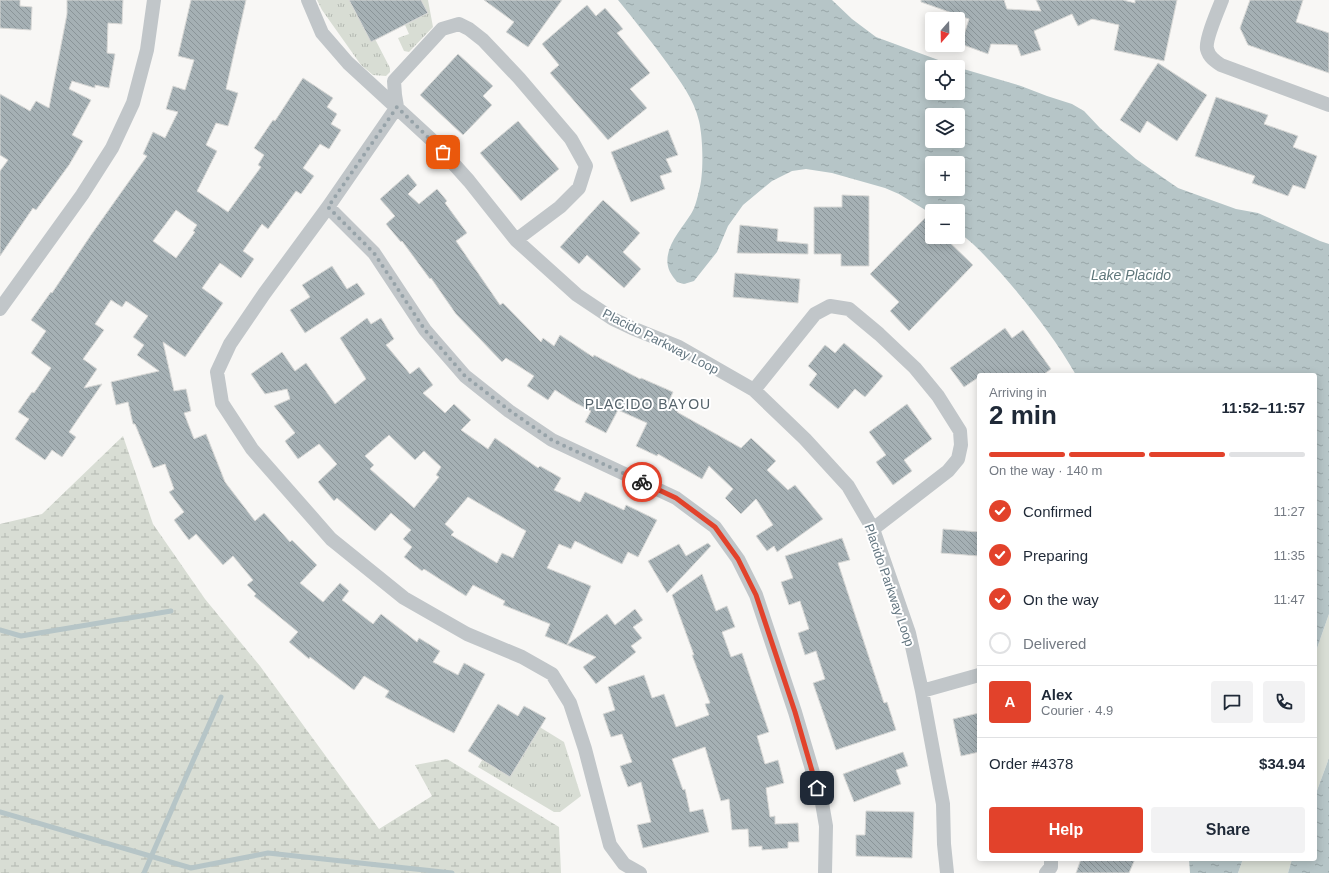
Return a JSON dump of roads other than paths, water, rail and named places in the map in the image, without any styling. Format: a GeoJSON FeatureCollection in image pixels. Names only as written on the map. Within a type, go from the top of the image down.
{"type":"FeatureCollection","features":[{"type":"Feature","properties":{"kind":"street"},"geometry":{"type":"LineString","coordinates":[[0,309],[82,194],[112,148],[133,103],[147,50],[154,0]]}},
{"type":"Feature","properties":{"kind":"street","name":"Placido Parkway Loop"},"geometry":{"type":"LineString","coordinates":[[308,0],[322,33],[348,63],[434,142],[469,181],[516,240],[577,295],[613,319],[679,347],[754,390],[805,439],[848,486],[874,528],[909,633],[922,691],[943,804],[944,844],[947,873]]}},
{"type":"Feature","properties":{"kind":"street"},"geometry":{"type":"LineString","coordinates":[[1222,0],[1206,48],[1211,58],[1221,65],[1329,106]]}},
{"type":"Feature","properties":{"kind":"street"},"geometry":{"type":"LineString","coordinates":[[516,240],[565,202],[579,188],[586,166],[571,139],[519,78],[483,40],[469,29],[459,24],[442,29],[394,81],[397,107],[230,344],[217,372],[222,403],[252,449],[331,539],[404,598],[467,634],[522,657],[552,674],[570,702],[585,749],[610,844],[624,864],[640,873]]}},
{"type":"Feature","properties":{"kind":"street"},"geometry":{"type":"LineString","coordinates":[[328,207],[374,253],[425,330],[465,376],[509,410],[552,440],[676,498],[715,527],[738,559],[756,595],[795,712],[822,803],[826,826],[826,873]]}},
{"type":"Feature","properties":{"kind":"street"},"geometry":{"type":"LineString","coordinates":[[754,390],[815,314],[830,306],[849,309],[879,334],[915,368],[938,396],[960,431],[961,445],[958,459],[948,471],[874,528]]}},
{"type":"Feature","properties":{"kind":"street"},"geometry":{"type":"LineString","coordinates":[[922,691],[977,676]]}},
{"type":"Feature","properties":{"kind":"street"},"geometry":{"type":"LineString","coordinates":[[1046,873],[1051,867],[1051,861]]}},
{"type":"Feature","properties":{"kind":"water","name":"Lake Placido"},"geometry":{"type":"Polygon","coordinates":[[[618,0],[832,0],[852,19],[876,37],[938,60],[925,60],[925,100],[965,100],[965,69],[1021,86],[1072,104],[1084,111],[1100,128],[1136,159],[1178,188],[1236,209],[1258,213],[1329,244],[1329,614],[1317,648],[1317,373],[1075,373],[1041,322],[1021,296],[985,256],[965,238],[965,204],[925,204],[925,210],[899,194],[885,188],[832,173],[806,169],[792,171],[772,181],[743,205],[728,226],[717,252],[694,281],[684,284],[677,282],[670,272],[668,256],[673,241],[694,209],[702,176],[699,121],[694,105],[682,83],[618,0]]]}},
{"type":"Feature","properties":{"kind":"water"},"geometry":{"type":"Polygon","coordinates":[[[1329,758],[1329,873],[1288,873],[1291,861],[1317,861],[1317,791],[1329,758]]]}},
{"type":"Feature","properties":{"kind":"water"},"geometry":{"type":"Polygon","coordinates":[[[1189,861],[1242,861],[1238,873],[1190,873],[1189,861]]]}},
{"type":"Feature","properties":{"kind":"waterway"},"geometry":{"type":"LineString","coordinates":[[0,630],[21,636],[171,611]]}},
{"type":"Feature","properties":{"kind":"waterway"},"geometry":{"type":"LineString","coordinates":[[144,873],[221,697]]}},
{"type":"Feature","properties":{"kind":"waterway"},"geometry":{"type":"LineString","coordinates":[[0,812],[191,868],[268,853],[452,873]]}},
{"type":"Feature","properties":{"kind":"district","name":"PLACIDO BAYOU"},"geometry":{"type":"Point","coordinates":[648,404]}}]}
